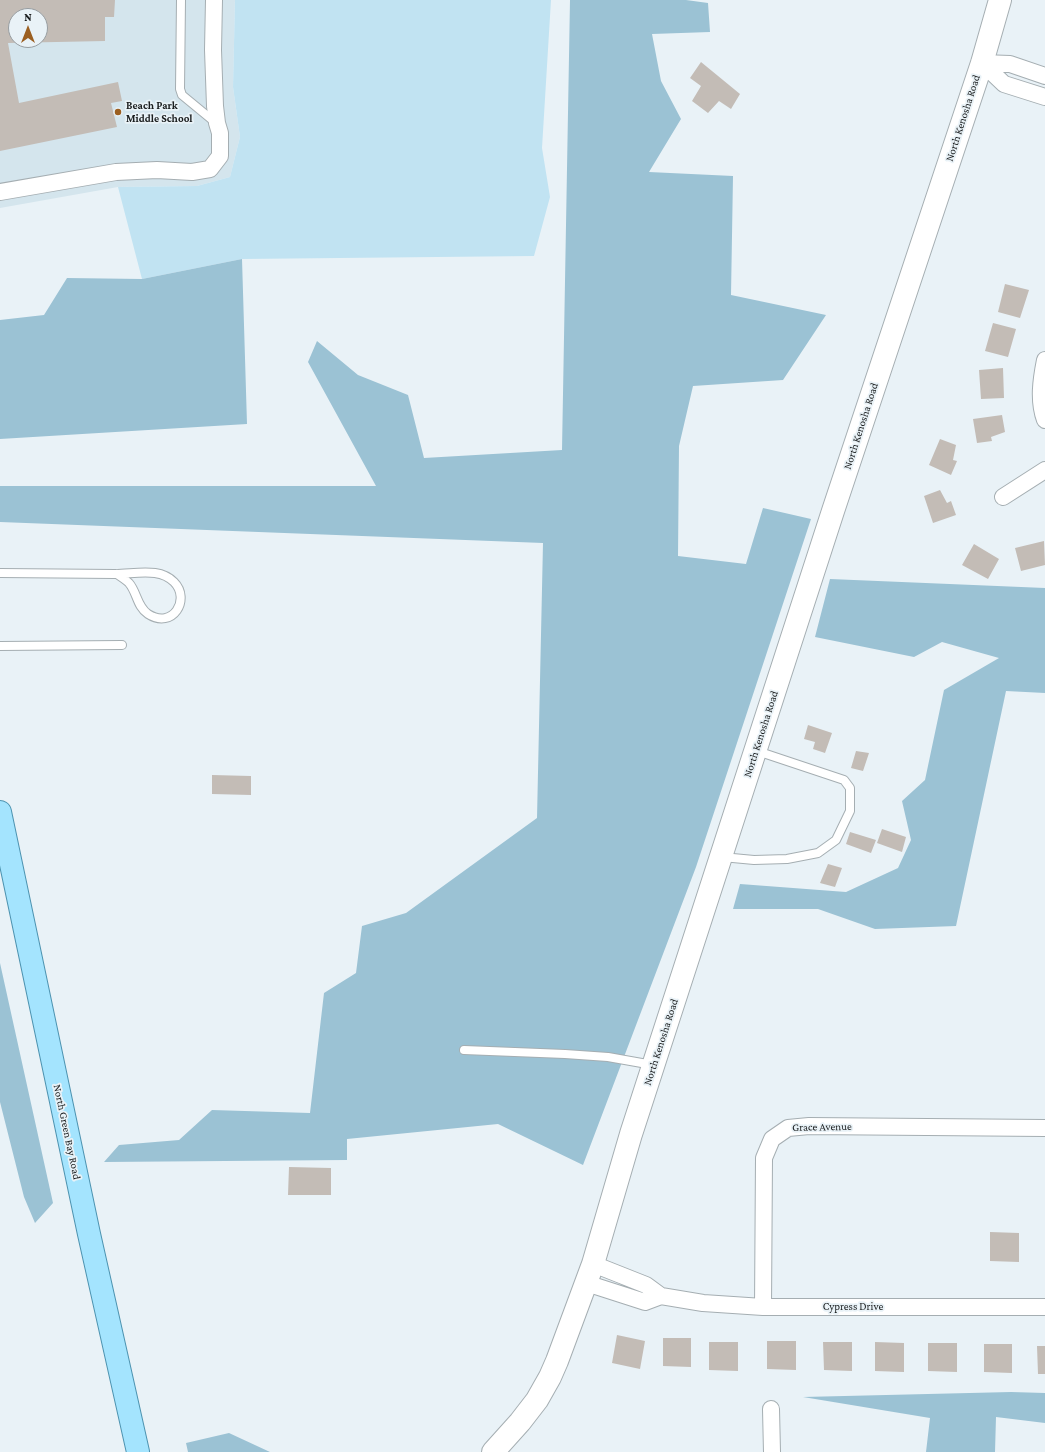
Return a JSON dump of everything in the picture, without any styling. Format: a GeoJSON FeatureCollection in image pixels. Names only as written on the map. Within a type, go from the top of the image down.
{"type":"FeatureCollection","features":[{"type":"Feature","properties":{"kind":"main road","name":"North Green Bay Road"},"geometry":{"type":"LineString","coordinates":[[0,812],[89,1234],[138,1452]]}},
{"type":"Feature","properties":{"kind":"street"},"geometry":{"type":"LineString","coordinates":[[0,192],[116,172],[157,170],[192,172],[210,169],[220,156],[220,133],[217,124],[215,106],[213,50],[214,0]]}},
{"type":"Feature","properties":{"kind":"street","name":"North Kenosha Road"},"geometry":{"type":"LineString","coordinates":[[493,1452],[533,1405],[550,1377],[590,1273],[631,1134],[838,496],[982,63],[1000,0]]}},
{"type":"Feature","properties":{"kind":"street"},"geometry":{"type":"LineString","coordinates":[[982,63],[1010,64],[1045,76]]}},
{"type":"Feature","properties":{"kind":"street"},"geometry":{"type":"LineString","coordinates":[[982,63],[1004,84],[1045,97]]}},
{"type":"Feature","properties":{"kind":"street"},"geometry":{"type":"LineString","coordinates":[[1045,360],[1040,385],[1045,420]]}},
{"type":"Feature","properties":{"kind":"street"},"geometry":{"type":"LineString","coordinates":[[1003,498],[1045,470]]}},
{"type":"Feature","properties":{"kind":"street","name":"Grace Avenue"},"geometry":{"type":"LineString","coordinates":[[763,1307],[764,1158],[772,1139],[788,1128],[809,1126],[1045,1128]]}},
{"type":"Feature","properties":{"kind":"street","name":"Cypress Drive"},"geometry":{"type":"LineString","coordinates":[[590,1273],[645,1302],[661,1296],[703,1303],[763,1307],[1045,1307]]}},
{"type":"Feature","properties":{"kind":"street"},"geometry":{"type":"LineString","coordinates":[[771,1409],[772,1452]]}},
{"type":"Feature","properties":{"kind":"lane"},"geometry":{"type":"LineString","coordinates":[[181,0],[180,89],[182,95],[217,124]]}},
{"type":"Feature","properties":{"kind":"lane"},"geometry":{"type":"LineString","coordinates":[[0,573],[155,573],[166,576],[175,582],[180,592],[180,603],[177,612],[169,618],[159,618],[148,614],[140,606],[130,584],[117,574]]}},
{"type":"Feature","properties":{"kind":"lane"},"geometry":{"type":"LineString","coordinates":[[0,646],[122,645]]}},
{"type":"Feature","properties":{"kind":"lane"},"geometry":{"type":"LineString","coordinates":[[721,857],[754,860],[787,859],[818,853],[836,840],[850,811],[850,788],[844,780],[756,750]]}},
{"type":"Feature","properties":{"kind":"lane"},"geometry":{"type":"LineString","coordinates":[[464,1050],[600,1056],[654,1065]]}},
{"type":"Feature","properties":{"kind":"shaded area","name":"Beach Park Middle School"},"geometry":{"type":"Polygon","coordinates":[[[0,0],[235,0],[233,87],[240,137],[230,177],[197,186],[118,187],[0,208],[0,0]]]}},
{"type":"Feature","properties":{"kind":"shaded area"},"geometry":{"type":"Polygon","coordinates":[[[235,0],[551,0],[542,148],[550,197],[534,256],[242,259],[142,279],[118,187],[197,186],[230,177],[240,137],[233,87],[235,0]]]}},
{"type":"Feature","properties":{"kind":"shaded area"},"geometry":{"type":"Polygon","coordinates":[[[570,0],[686,0],[708,3],[710,32],[652,34],[661,81],[681,119],[649,172],[733,176],[731,295],[826,315],[783,380],[693,386],[679,446],[678,556],[746,564],[763,508],[811,519],[696,867],[583,1165],[498,1124],[347,1139],[347,1160],[104,1162],[119,1145],[179,1140],[212,1110],[310,1113],[324,993],[356,973],[362,926],[406,913],[537,818],[543,543],[0,522],[0,486],[376,486],[308,362],[317,341],[358,375],[408,395],[424,458],[562,450],[570,0]]]}},
{"type":"Feature","properties":{"kind":"shaded area"},"geometry":{"type":"Polygon","coordinates":[[[242,259],[247,424],[0,439],[0,320],[44,315],[67,278],[142,279],[242,259]]]}},
{"type":"Feature","properties":{"kind":"shaded area"},"geometry":{"type":"Polygon","coordinates":[[[830,579],[1045,588],[1045,693],[1006,691],[956,926],[875,929],[818,909],[733,909],[740,884],[846,892],[898,868],[911,840],[902,801],[925,780],[944,690],[999,658],[942,642],[914,657],[815,637],[830,579]]]}},
{"type":"Feature","properties":{"kind":"shaded area"},"geometry":{"type":"Polygon","coordinates":[[[0,963],[53,1203],[35,1223],[24,1197],[0,1102],[0,963]]]}},
{"type":"Feature","properties":{"kind":"shaded area"},"geometry":{"type":"Polygon","coordinates":[[[1011,1392],[1045,1393],[1045,1423],[996,1417],[995,1452],[926,1452],[930,1418],[803,1397],[1011,1392]]]}},
{"type":"Feature","properties":{"kind":"shaded area"},"geometry":{"type":"Polygon","coordinates":[[[229,1433],[270,1452],[188,1452],[186,1443],[229,1433]]]}},
{"type":"Feature","properties":{"kind":"building"},"geometry":{"type":"Polygon","coordinates":[[[0,0],[115,0],[114,17],[105,17],[105,41],[48,42],[48,8],[8,8],[8,48],[19,103],[118,82],[122,101],[111,103],[117,127],[0,151],[0,0]]]}},
{"type":"Feature","properties":{"kind":"building"},"geometry":{"type":"Polygon","coordinates":[[[701,62],[740,94],[731,109],[719,101],[708,113],[692,101],[701,86],[690,78],[701,62]]]}},
{"type":"Feature","properties":{"kind":"building"},"geometry":{"type":"Polygon","coordinates":[[[1005,284],[1029,290],[1020,318],[998,312],[1005,284]]]}},
{"type":"Feature","properties":{"kind":"building"},"geometry":{"type":"Polygon","coordinates":[[[993,323],[1016,329],[1008,357],[985,351],[993,323]]]}},
{"type":"Feature","properties":{"kind":"building"},"geometry":{"type":"Polygon","coordinates":[[[1003,368],[1004,398],[981,399],[979,370],[1003,368]]]}},
{"type":"Feature","properties":{"kind":"building"},"geometry":{"type":"Polygon","coordinates":[[[1002,415],[1005,432],[991,437],[992,441],[977,443],[973,419],[1002,415]]]}},
{"type":"Feature","properties":{"kind":"building"},"geometry":{"type":"Polygon","coordinates":[[[940,439],[956,445],[953,460],[957,461],[951,475],[929,465],[940,439]]]}},
{"type":"Feature","properties":{"kind":"building"},"geometry":{"type":"Polygon","coordinates":[[[940,490],[947,503],[951,501],[956,515],[933,523],[924,496],[940,490]]]}},
{"type":"Feature","properties":{"kind":"building"},"geometry":{"type":"Polygon","coordinates":[[[1044,541],[1045,565],[1021,571],[1015,548],[1044,541]]]}},
{"type":"Feature","properties":{"kind":"building"},"geometry":{"type":"Polygon","coordinates":[[[974,544],[999,559],[988,579],[962,565],[974,544]]]}},
{"type":"Feature","properties":{"kind":"building"},"geometry":{"type":"Polygon","coordinates":[[[808,725],[832,733],[825,753],[813,749],[815,742],[804,739],[808,725]]]}},
{"type":"Feature","properties":{"kind":"building"},"geometry":{"type":"Polygon","coordinates":[[[856,751],[869,753],[863,771],[851,768],[856,751]]]}},
{"type":"Feature","properties":{"kind":"building"},"geometry":{"type":"Polygon","coordinates":[[[212,775],[251,776],[251,795],[212,794],[212,775]]]}},
{"type":"Feature","properties":{"kind":"building"},"geometry":{"type":"Polygon","coordinates":[[[882,829],[906,837],[902,852],[877,843],[882,829]]]}},
{"type":"Feature","properties":{"kind":"building"},"geometry":{"type":"Polygon","coordinates":[[[850,832],[876,840],[871,853],[846,844],[850,832]]]}},
{"type":"Feature","properties":{"kind":"building"},"geometry":{"type":"Polygon","coordinates":[[[828,864],[842,868],[835,887],[820,883],[828,864]]]}},
{"type":"Feature","properties":{"kind":"building"},"geometry":{"type":"Polygon","coordinates":[[[289,1167],[331,1168],[331,1195],[288,1195],[289,1167]]]}},
{"type":"Feature","properties":{"kind":"building"},"geometry":{"type":"Polygon","coordinates":[[[990,1232],[1019,1233],[1019,1262],[990,1261],[990,1232]]]}},
{"type":"Feature","properties":{"kind":"building"},"geometry":{"type":"Polygon","coordinates":[[[617,1335],[645,1341],[640,1369],[612,1363],[617,1335]]]}},
{"type":"Feature","properties":{"kind":"building"},"geometry":{"type":"Polygon","coordinates":[[[663,1338],[691,1338],[691,1367],[663,1366],[663,1338]]]}},
{"type":"Feature","properties":{"kind":"building"},"geometry":{"type":"Polygon","coordinates":[[[767,1341],[796,1341],[796,1370],[767,1369],[767,1341]]]}},
{"type":"Feature","properties":{"kind":"building"},"geometry":{"type":"Polygon","coordinates":[[[709,1342],[738,1342],[738,1371],[709,1370],[709,1342]]]}},
{"type":"Feature","properties":{"kind":"building"},"geometry":{"type":"Polygon","coordinates":[[[823,1342],[852,1342],[852,1371],[824,1370],[823,1342]]]}},
{"type":"Feature","properties":{"kind":"building"},"geometry":{"type":"Polygon","coordinates":[[[875,1342],[904,1343],[904,1372],[875,1371],[875,1342]]]}},
{"type":"Feature","properties":{"kind":"building"},"geometry":{"type":"Polygon","coordinates":[[[928,1343],[957,1343],[957,1372],[928,1371],[928,1343]]]}},
{"type":"Feature","properties":{"kind":"building"},"geometry":{"type":"Polygon","coordinates":[[[984,1344],[1012,1344],[1012,1373],[984,1372],[984,1344]]]}},
{"type":"Feature","properties":{"kind":"building"},"geometry":{"type":"Polygon","coordinates":[[[1037,1346],[1045,1346],[1045,1374],[1038,1374],[1037,1346]]]}},
{"type":"Feature","properties":{"kind":"place","name":"Beach Park Middle School"},"geometry":{"type":"Point","coordinates":[118,112]}}]}
